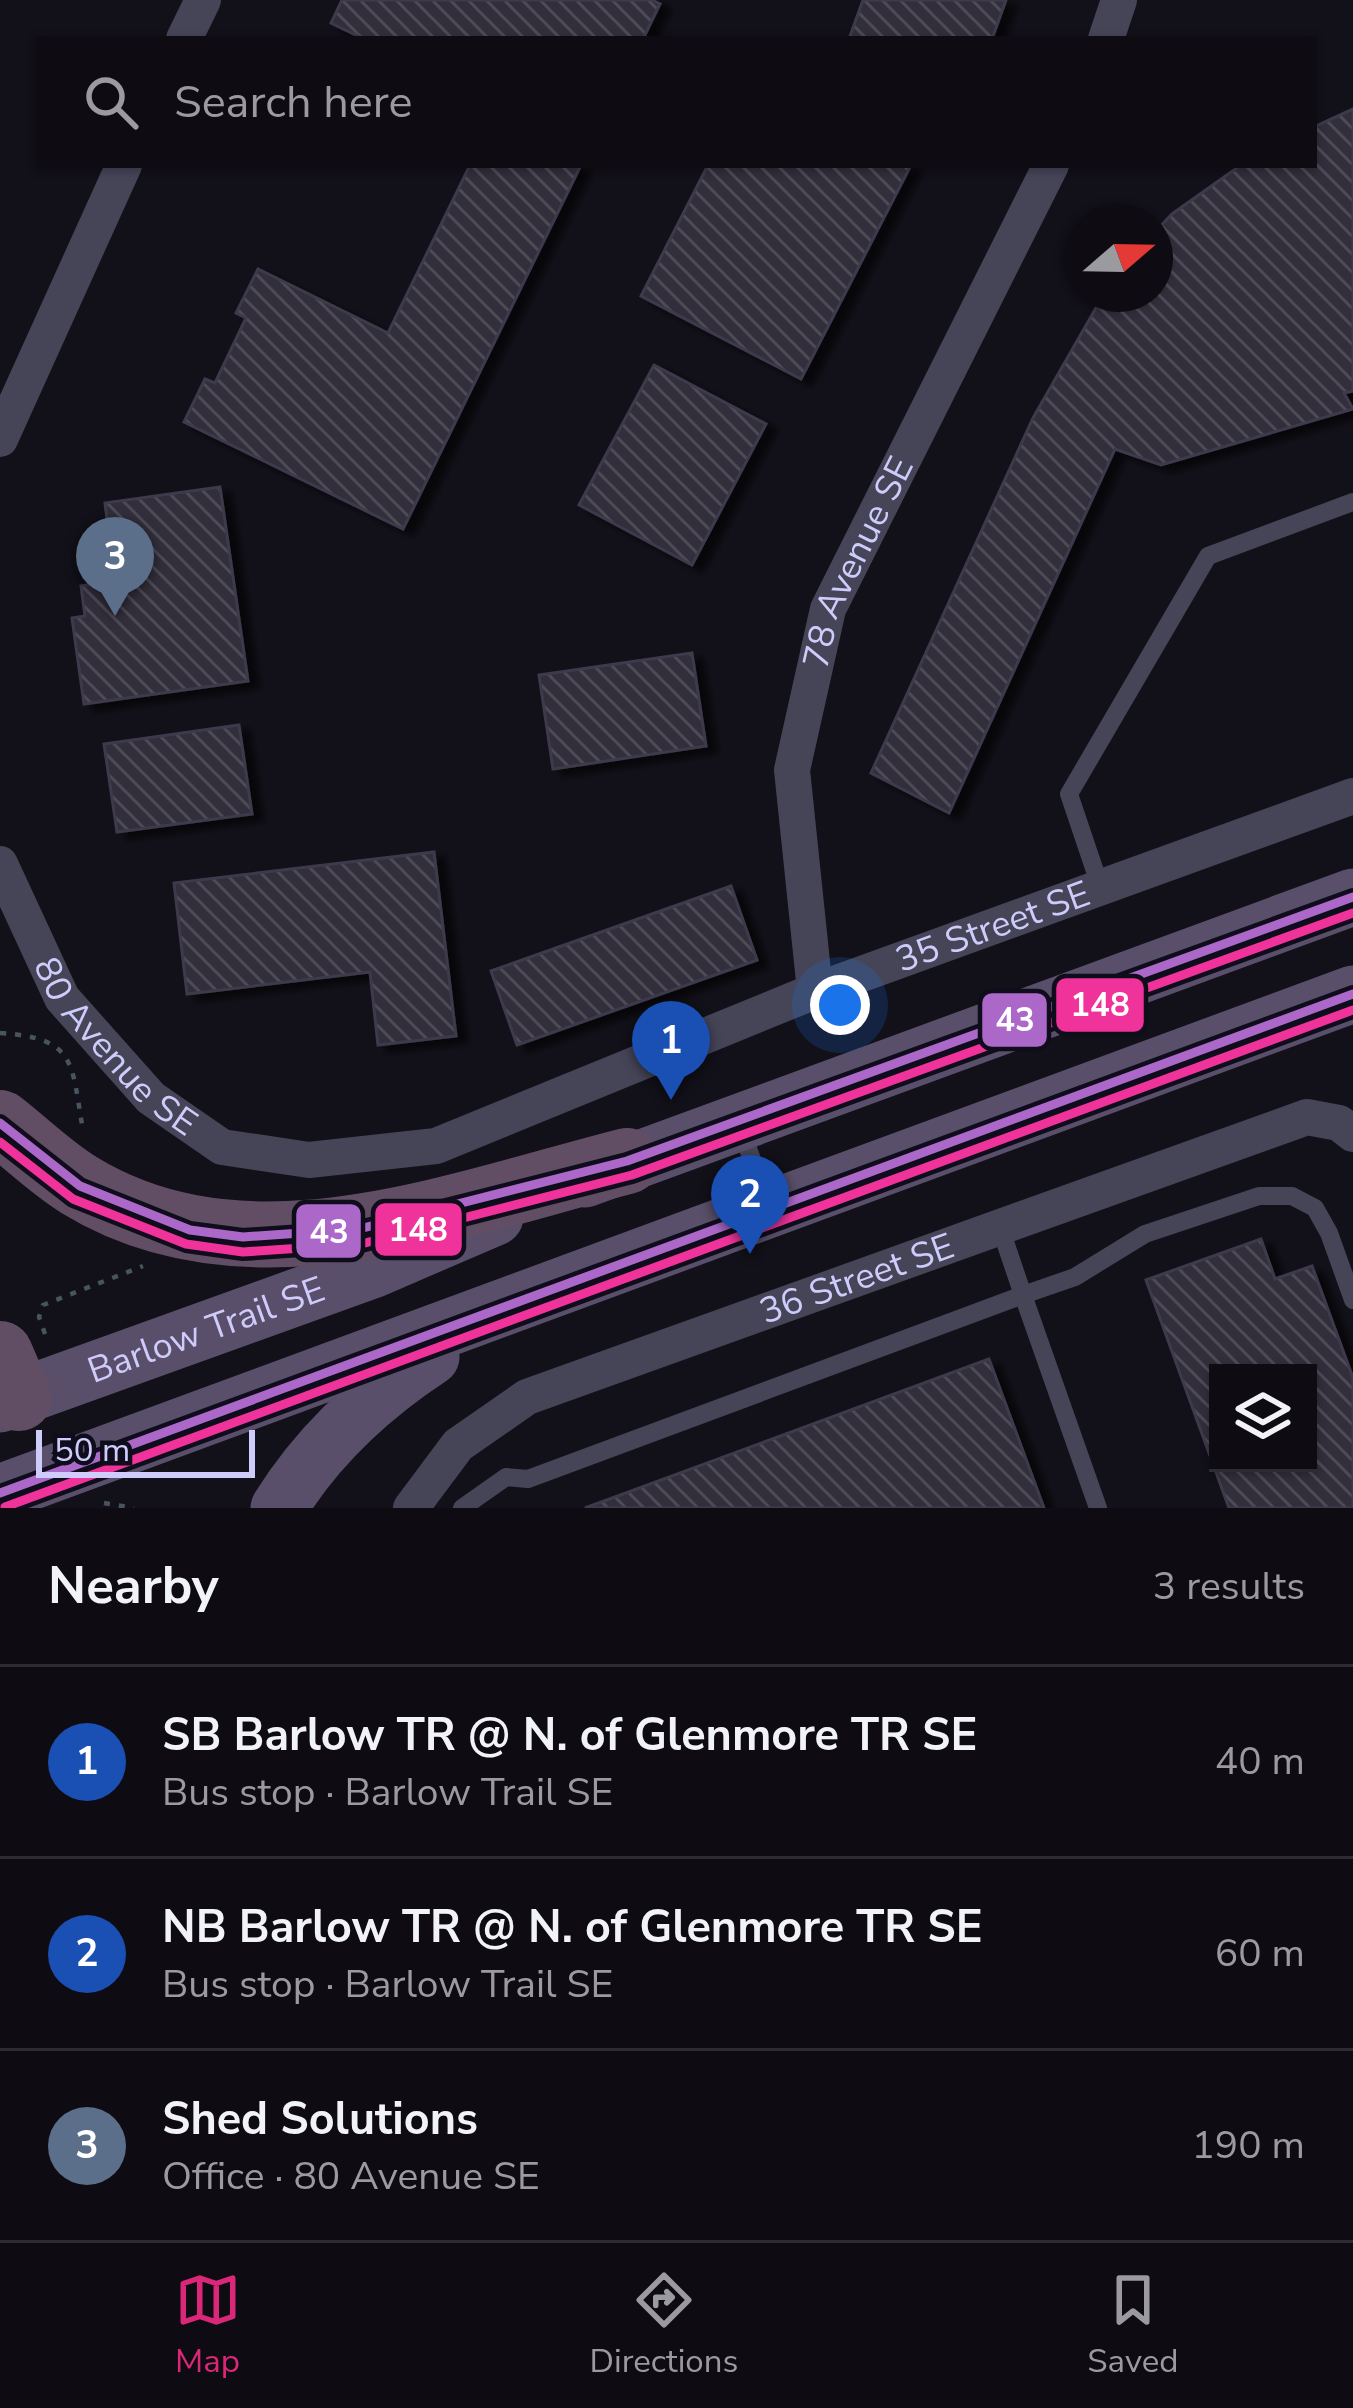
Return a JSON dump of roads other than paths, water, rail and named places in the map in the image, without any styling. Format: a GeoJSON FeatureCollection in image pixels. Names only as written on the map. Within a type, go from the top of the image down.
{"type":"FeatureCollection","features":[{"type":"Feature","properties":{"kind":"highway"},"geometry":{"type":"LineString","coordinates":[[0,1123],[80,1186],[190,1230],[243,1237],[359,1229],[627,1161]]}},
{"type":"Feature","properties":{"kind":"main road","name":"Barlow Trail SE"},"geometry":{"type":"LineString","coordinates":[[6,1385],[372,1270],[627,1161],[1353,897]]}},
{"type":"Feature","properties":{"kind":"main road"},"geometry":{"type":"LineString","coordinates":[[6,1385],[35,1493],[567,1285],[1353,994]]}},
{"type":"Feature","properties":{"kind":"main road"},"geometry":{"type":"LineString","coordinates":[[279,1508],[299,1475],[374,1395],[438,1352],[567,1285]]}},
{"type":"Feature","properties":{"kind":"street"},"geometry":{"type":"LineString","coordinates":[[185,36],[203,0]]}},
{"type":"Feature","properties":{"kind":"street"},"geometry":{"type":"LineString","coordinates":[[1107,36],[1119,0]]}},
{"type":"Feature","properties":{"kind":"street"},"geometry":{"type":"LineString","coordinates":[[0,439],[123,168]]}},
{"type":"Feature","properties":{"kind":"street","name":"78 Avenue SE"},"geometry":{"type":"LineString","coordinates":[[814,991],[792,770],[828,609],[1049,168]]}},
{"type":"Feature","properties":{"kind":"street","name":"35 Street SE"},"geometry":{"type":"LineString","coordinates":[[436,1146],[814,991],[1353,796]]}},
{"type":"Feature","properties":{"kind":"street","name":"80 Avenue SE"},"geometry":{"type":"LineString","coordinates":[[0,864],[62,998],[151,1098],[222,1147],[309,1160],[436,1146]]}},
{"type":"Feature","properties":{"kind":"street","name":"36 Street SE"},"geometry":{"type":"LineString","coordinates":[[411,1508],[458,1445],[527,1397],[1307,1117],[1348,1125]]}},
{"type":"Feature","properties":{"kind":"lane"},"geometry":{"type":"LineString","coordinates":[[1101,890],[1069,794],[1208,556],[1353,502]]}},
{"type":"Feature","properties":{"kind":"lane"},"geometry":{"type":"LineString","coordinates":[[737,1120],[771,1209]]}},
{"type":"Feature","properties":{"kind":"lane"},"geometry":{"type":"LineString","coordinates":[[462,1508],[506,1477],[528,1479],[1075,1276],[1145,1234],[1259,1196],[1292,1196],[1315,1208],[1329,1232],[1353,1300]]}},
{"type":"Feature","properties":{"kind":"lane"},"geometry":{"type":"LineString","coordinates":[[1000,1227],[1098,1508]]}},
{"type":"Feature","properties":{"kind":"place","name":"Shed Solutions"},"geometry":{"type":"Point","coordinates":[115,616]}},
{"type":"Feature","properties":{"kind":"place","name":"SB Barlow TR @ N. of Glenmore TR SE"},"geometry":{"type":"Point","coordinates":[671,1100]}},
{"type":"Feature","properties":{"kind":"place","name":"NB Barlow TR @ N. of Glenmore TR SE"},"geometry":{"type":"Point","coordinates":[750,1254]}}]}
